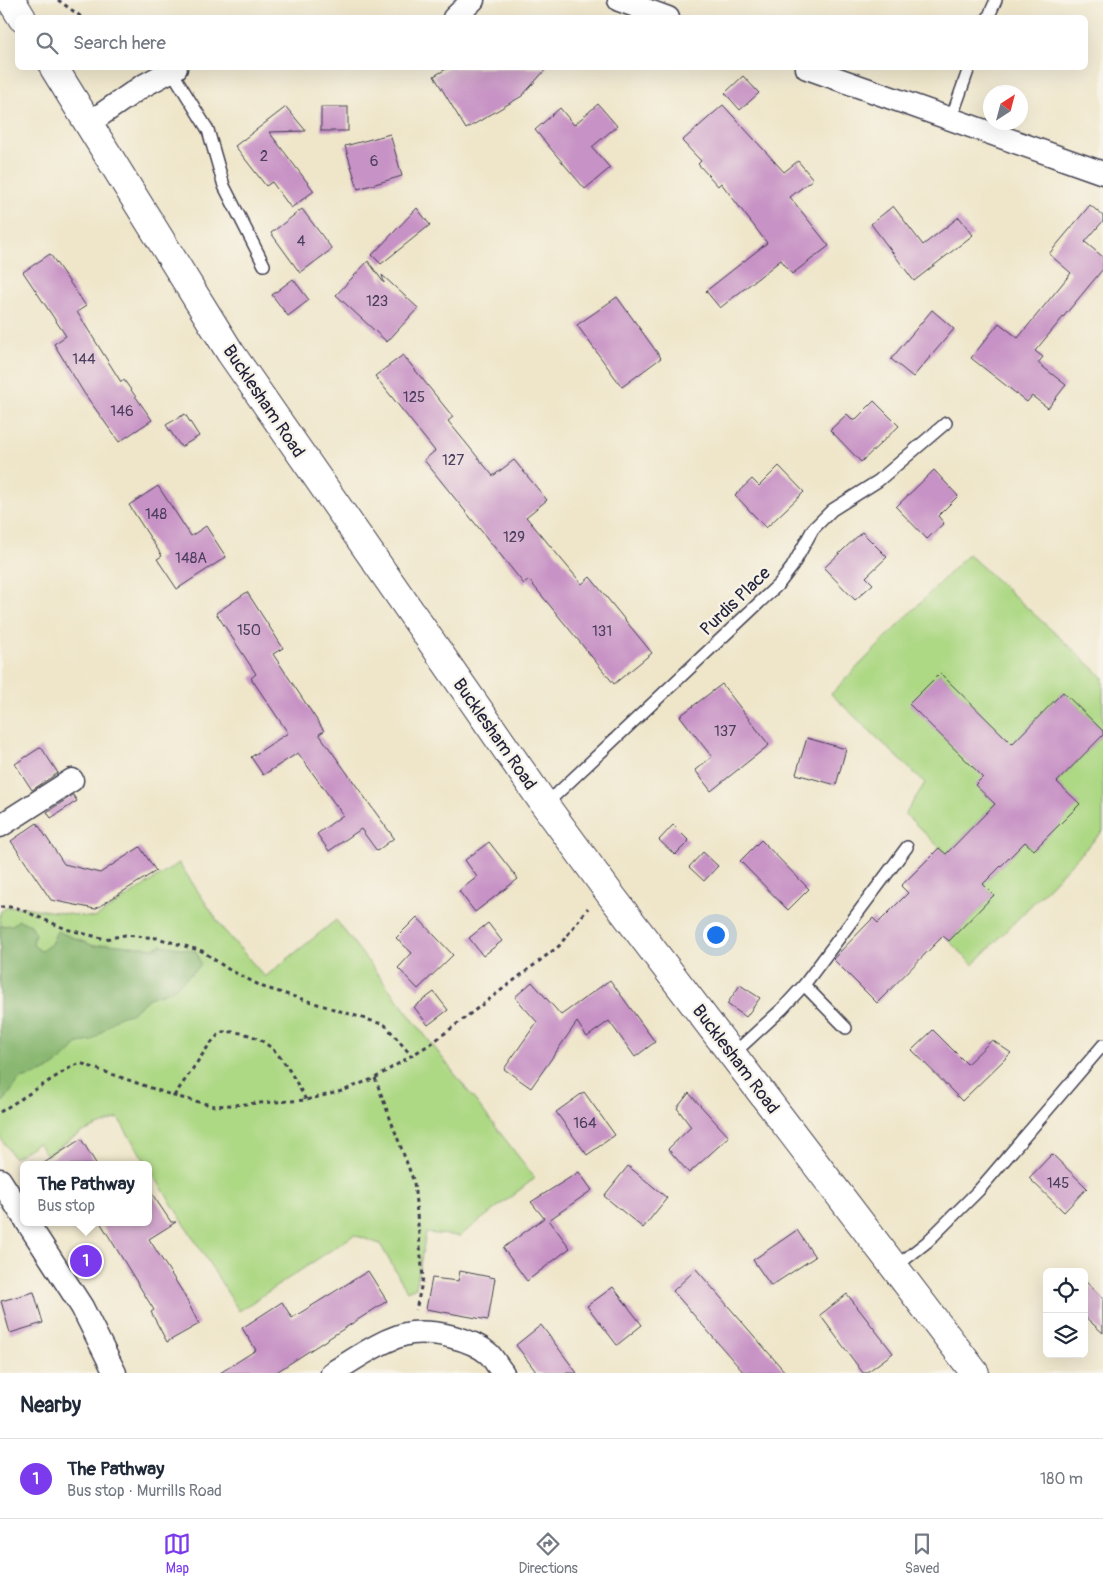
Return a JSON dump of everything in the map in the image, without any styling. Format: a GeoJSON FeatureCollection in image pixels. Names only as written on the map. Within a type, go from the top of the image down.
{"type":"FeatureCollection","features":[{"type":"Feature","properties":{"kind":"street"},"geometry":{"type":"LineString","coordinates":[[11,0],[20,15]]}},
{"type":"Feature","properties":{"kind":"street"},"geometry":{"type":"LineString","coordinates":[[457,15],[473,0]]}},
{"type":"Feature","properties":{"kind":"street"},"geometry":{"type":"LineString","coordinates":[[619,0],[660,15]]}},
{"type":"Feature","properties":{"kind":"street","name":"Bucklesham Road"},"geometry":{"type":"LineString","coordinates":[[55,70],[230,352],[545,805],[610,894],[974,1373]]}},
{"type":"Feature","properties":{"kind":"street"},"geometry":{"type":"LineString","coordinates":[[89,123],[171,70]]}},
{"type":"Feature","properties":{"kind":"street"},"geometry":{"type":"LineString","coordinates":[[813,70],[1103,173]]}},
{"type":"Feature","properties":{"kind":"street"},"geometry":{"type":"LineString","coordinates":[[0,826],[72,780]]}},
{"type":"Feature","properties":{"kind":"street"},"geometry":{"type":"LineString","coordinates":[[0,1180],[20,1210]]}},
{"type":"Feature","properties":{"kind":"street"},"geometry":{"type":"LineString","coordinates":[[30,1226],[82,1307],[115,1373]]}},
{"type":"Feature","properties":{"kind":"street"},"geometry":{"type":"LineString","coordinates":[[332,1373],[374,1347],[411,1333],[441,1335],[468,1342],[489,1354],[503,1373]]}},
{"type":"Feature","properties":{"kind":"lane"},"geometry":{"type":"LineString","coordinates":[[989,15],[996,0]]}},
{"type":"Feature","properties":{"kind":"lane"},"geometry":{"type":"LineString","coordinates":[[174,70],[208,130],[224,186],[264,265]]}},
{"type":"Feature","properties":{"kind":"lane"},"geometry":{"type":"LineString","coordinates":[[951,118],[968,70]]}},
{"type":"Feature","properties":{"kind":"lane","name":"Purdis Place"},"geometry":{"type":"LineString","coordinates":[[545,805],[779,584],[792,567],[813,529],[832,510],[878,481],[946,423]]}},
{"type":"Feature","properties":{"kind":"lane"},"geometry":{"type":"LineString","coordinates":[[732,1055],[782,1009],[804,985],[907,847]]}},
{"type":"Feature","properties":{"kind":"lane"},"geometry":{"type":"LineString","coordinates":[[804,985],[846,1028]]}},
{"type":"Feature","properties":{"kind":"lane"},"geometry":{"type":"LineString","coordinates":[[894,1268],[927,1242],[979,1190],[1103,1045]]}},
{"type":"Feature","properties":{"kind":"path"},"geometry":{"type":"LineString","coordinates":[[58,0],[79,15]]}},
{"type":"Feature","properties":{"kind":"path"},"geometry":{"type":"LineString","coordinates":[[0,1112],[70,1066],[80,1063],[174,1096],[215,1106],[306,1100],[342,1091],[375,1078],[432,1043],[559,946],[590,907],[610,894]]}},
{"type":"Feature","properties":{"kind":"path"},"geometry":{"type":"LineString","coordinates":[[0,907],[15,907],[66,930],[106,939],[125,935],[157,938],[202,950],[228,969],[263,987],[385,1025],[412,1056]]}},
{"type":"Feature","properties":{"kind":"path"},"geometry":{"type":"LineString","coordinates":[[174,1096],[209,1045],[222,1032],[240,1031],[270,1046],[285,1062],[306,1100]]}},
{"type":"Feature","properties":{"kind":"path"},"geometry":{"type":"LineString","coordinates":[[375,1078],[414,1182],[423,1278],[411,1333]]}},
{"type":"Feature","properties":{"kind":"green space"},"geometry":{"type":"Polygon","coordinates":[[[968,554],[1103,677],[1103,731],[1063,692],[1012,744],[940,673],[910,705],[980,758],[995,804],[946,854],[905,814],[925,783],[831,694],[968,554]]]}},
{"type":"Feature","properties":{"kind":"green space"},"geometry":{"type":"Polygon","coordinates":[[[1103,735],[1103,831],[973,965],[949,941],[994,895],[983,884],[1025,842],[1034,850],[1079,804],[1057,782],[1103,735]]]}},
{"type":"Feature","properties":{"kind":"green space"},"geometry":{"type":"Polygon","coordinates":[[[179,863],[223,929],[265,977],[336,920],[535,1178],[460,1236],[426,1233],[416,1287],[407,1291],[380,1244],[354,1235],[239,1311],[152,1172],[152,1161],[145,1161],[118,1118],[80,1133],[47,1155],[38,1143],[14,1158],[0,1137],[0,912],[7,907],[23,907],[95,918],[179,863]]]}},
{"type":"Feature","properties":{"kind":"green space"},"geometry":{"type":"Polygon","coordinates":[[[19,920],[31,925],[35,932],[33,945],[41,951],[51,944],[57,931],[94,946],[107,944],[154,948],[161,945],[196,951],[201,965],[171,991],[149,998],[131,1014],[118,1017],[92,1041],[78,1043],[53,1067],[30,1077],[20,1079],[4,1101],[0,1102],[0,926],[12,925],[19,920]]]}},
{"type":"Feature","properties":{"kind":"building"},"geometry":{"type":"Polygon","coordinates":[[[444,70],[545,70],[522,96],[466,129],[434,76],[444,70]]]}},
{"type":"Feature","properties":{"kind":"building"},"geometry":{"type":"Polygon","coordinates":[[[743,76],[759,93],[740,110],[725,93],[743,76]]]}},
{"type":"Feature","properties":{"kind":"building"},"geometry":{"type":"Polygon","coordinates":[[[598,104],[617,126],[592,147],[610,168],[585,189],[535,130],[560,108],[574,125],[598,104]]]}},
{"type":"Feature","properties":{"kind":"building"},"geometry":{"type":"Polygon","coordinates":[[[723,105],[784,172],[798,161],[813,179],[790,197],[829,246],[792,274],[781,260],[720,308],[706,291],[767,243],[721,183],[718,186],[698,164],[701,161],[682,141],[723,105]]]}},
{"type":"Feature","properties":{"kind":"building"},"geometry":{"type":"Polygon","coordinates":[[[286,107],[306,131],[269,132],[314,191],[291,208],[272,182],[266,186],[235,146],[286,107]]]}},
{"type":"Feature","properties":{"kind":"building"},"geometry":{"type":"Polygon","coordinates":[[[321,107],[348,107],[348,131],[321,131],[321,107]]]}},
{"type":"Feature","properties":{"kind":"building"},"geometry":{"type":"Polygon","coordinates":[[[390,134],[402,176],[358,189],[345,146],[390,134]]]}},
{"type":"Feature","properties":{"kind":"building"},"geometry":{"type":"Polygon","coordinates":[[[1090,205],[1103,216],[1103,221],[1085,242],[1103,257],[1103,269],[1035,351],[1043,357],[1038,363],[1066,385],[1048,408],[1032,396],[1027,402],[971,358],[999,323],[1018,338],[1071,273],[1049,254],[1090,205]]]}},
{"type":"Feature","properties":{"kind":"building"},"geometry":{"type":"Polygon","coordinates":[[[893,206],[923,245],[959,217],[973,235],[914,281],[871,224],[893,206]]]}},
{"type":"Feature","properties":{"kind":"building"},"geometry":{"type":"Polygon","coordinates":[[[417,208],[430,225],[381,264],[372,255],[417,208]]]}},
{"type":"Feature","properties":{"kind":"building"},"geometry":{"type":"Polygon","coordinates":[[[302,209],[332,249],[300,273],[271,233],[302,209]]]}},
{"type":"Feature","properties":{"kind":"building"},"geometry":{"type":"Polygon","coordinates":[[[50,254],[86,306],[77,312],[121,382],[124,380],[152,420],[119,442],[84,393],[54,344],[66,336],[23,272],[50,254]]]}},
{"type":"Feature","properties":{"kind":"building"},"geometry":{"type":"Polygon","coordinates":[[[368,261],[384,283],[382,275],[418,308],[387,342],[336,295],[368,261]]]}},
{"type":"Feature","properties":{"kind":"building"},"geometry":{"type":"Polygon","coordinates":[[[293,279],[309,300],[288,316],[272,295],[293,279]]]}},
{"type":"Feature","properties":{"kind":"building"},"geometry":{"type":"Polygon","coordinates":[[[617,297],[661,358],[622,387],[577,325],[617,297]]]}},
{"type":"Feature","properties":{"kind":"building"},"geometry":{"type":"Polygon","coordinates":[[[932,310],[954,329],[913,377],[891,359],[932,310]]]}},
{"type":"Feature","properties":{"kind":"building"},"geometry":{"type":"Polygon","coordinates":[[[403,355],[453,417],[448,421],[493,476],[514,460],[547,500],[526,517],[582,584],[590,577],[652,653],[614,684],[529,580],[524,584],[424,460],[435,451],[375,376],[403,355]]]}},
{"type":"Feature","properties":{"kind":"building"},"geometry":{"type":"Polygon","coordinates":[[[874,401],[899,426],[861,462],[830,430],[847,414],[854,421],[874,401]]]}},
{"type":"Feature","properties":{"kind":"building"},"geometry":{"type":"Polygon","coordinates":[[[185,414],[199,436],[181,447],[166,425],[185,414]]]}},
{"type":"Feature","properties":{"kind":"building"},"geometry":{"type":"Polygon","coordinates":[[[779,466],[804,492],[766,528],[735,495],[752,479],[759,486],[779,466]]]}},
{"type":"Feature","properties":{"kind":"building"},"geometry":{"type":"Polygon","coordinates":[[[934,470],[958,496],[938,516],[944,523],[927,539],[896,507],[934,470]]]}},
{"type":"Feature","properties":{"kind":"building"},"geometry":{"type":"Polygon","coordinates":[[[158,486],[191,536],[206,526],[226,557],[177,589],[157,559],[162,556],[129,505],[158,486]]]}},
{"type":"Feature","properties":{"kind":"building"},"geometry":{"type":"Polygon","coordinates":[[[862,532],[887,557],[866,577],[873,584],[855,600],[824,568],[862,532]]]}},
{"type":"Feature","properties":{"kind":"building"},"geometry":{"type":"Polygon","coordinates":[[[247,592],[283,648],[273,654],[324,731],[319,734],[394,838],[377,851],[361,829],[329,851],[317,834],[343,815],[298,753],[263,775],[251,757],[288,733],[251,678],[256,674],[216,613],[247,592]]]}},
{"type":"Feature","properties":{"kind":"building"},"geometry":{"type":"Polygon","coordinates":[[[940,673],[1012,744],[1063,692],[1103,731],[1103,735],[1057,782],[1080,804],[1034,850],[1025,842],[983,884],[994,895],[949,941],[943,936],[877,1003],[833,959],[873,918],[878,923],[908,893],[901,886],[939,848],[946,854],[995,804],[975,785],[983,777],[909,704],[940,673]]]}},
{"type":"Feature","properties":{"kind":"building"},"geometry":{"type":"Polygon","coordinates":[[[722,684],[769,745],[711,791],[695,770],[712,757],[680,716],[722,684]]]}},
{"type":"Feature","properties":{"kind":"building"},"geometry":{"type":"Polygon","coordinates":[[[807,738],[846,749],[836,785],[796,774],[807,738]]]}},
{"type":"Feature","properties":{"kind":"building"},"geometry":{"type":"Polygon","coordinates":[[[41,747],[58,773],[32,790],[15,764],[41,747]]]}},
{"type":"Feature","properties":{"kind":"building"},"geometry":{"type":"Polygon","coordinates":[[[73,795],[77,801],[51,818],[47,812],[73,795]]]}},
{"type":"Feature","properties":{"kind":"building"},"geometry":{"type":"Polygon","coordinates":[[[37,823],[64,864],[100,873],[140,847],[156,871],[95,909],[51,900],[11,841],[37,823]]]}},
{"type":"Feature","properties":{"kind":"building"},"geometry":{"type":"Polygon","coordinates":[[[673,825],[689,841],[675,855],[659,840],[673,825]]]}},
{"type":"Feature","properties":{"kind":"building"},"geometry":{"type":"Polygon","coordinates":[[[761,840],[809,889],[788,910],[740,861],[761,840]]]}},
{"type":"Feature","properties":{"kind":"building"},"geometry":{"type":"Polygon","coordinates":[[[489,842],[518,879],[475,912],[459,891],[477,877],[465,860],[489,842]]]}},
{"type":"Feature","properties":{"kind":"building"},"geometry":{"type":"Polygon","coordinates":[[[703,852],[718,866],[704,881],[689,867],[703,852]]]}},
{"type":"Feature","properties":{"kind":"building"},"geometry":{"type":"Polygon","coordinates":[[[417,917],[453,955],[418,989],[398,968],[412,953],[396,938],[417,917]]]}},
{"type":"Feature","properties":{"kind":"building"},"geometry":{"type":"Polygon","coordinates":[[[488,923],[502,941],[483,956],[469,938],[488,923]]]}},
{"type":"Feature","properties":{"kind":"building"},"geometry":{"type":"Polygon","coordinates":[[[610,980],[655,1042],[635,1057],[609,1021],[587,1037],[577,1022],[531,1088],[504,1069],[537,1022],[515,997],[532,982],[561,1015],[610,980]]]}},
{"type":"Feature","properties":{"kind":"building"},"geometry":{"type":"Polygon","coordinates":[[[740,985],[760,998],[746,1017],[727,1004],[740,985]]]}},
{"type":"Feature","properties":{"kind":"building"},"geometry":{"type":"Polygon","coordinates":[[[434,992],[448,1010],[428,1025],[414,1007],[434,992]]]}},
{"type":"Feature","properties":{"kind":"building"},"geometry":{"type":"Polygon","coordinates":[[[933,1030],[967,1064],[992,1040],[1011,1053],[962,1101],[912,1050],[933,1030]]]}},
{"type":"Feature","properties":{"kind":"building"},"geometry":{"type":"Polygon","coordinates":[[[584,1092],[615,1135],[587,1155],[556,1112],[584,1092]]]}},
{"type":"Feature","properties":{"kind":"building"},"geometry":{"type":"Polygon","coordinates":[[[689,1093],[729,1137],[689,1173],[668,1149],[691,1127],[677,1108],[689,1093]]]}},
{"type":"Feature","properties":{"kind":"building"},"geometry":{"type":"Polygon","coordinates":[[[81,1139],[95,1161],[47,1161],[81,1139]]]}},
{"type":"Feature","properties":{"kind":"building"},"geometry":{"type":"Polygon","coordinates":[[[1052,1154],[1087,1188],[1064,1212],[1029,1178],[1052,1154]]]}},
{"type":"Feature","properties":{"kind":"building"},"geometry":{"type":"Polygon","coordinates":[[[628,1166],[667,1198],[643,1228],[604,1196],[628,1166]]]}},
{"type":"Feature","properties":{"kind":"building"},"geometry":{"type":"Polygon","coordinates":[[[579,1172],[592,1190],[549,1220],[570,1248],[527,1281],[503,1248],[544,1218],[531,1202],[579,1172]]]}},
{"type":"Feature","properties":{"kind":"building"},"geometry":{"type":"Polygon","coordinates":[[[152,1194],[171,1222],[176,1222],[149,1239],[182,1291],[199,1324],[167,1342],[151,1312],[154,1310],[102,1226],[152,1226],[152,1194]]]}},
{"type":"Feature","properties":{"kind":"building"},"geometry":{"type":"Polygon","coordinates":[[[797,1230],[815,1257],[771,1286],[753,1260],[797,1230]]]}},
{"type":"Feature","properties":{"kind":"building"},"geometry":{"type":"Polygon","coordinates":[[[696,1269],[786,1373],[744,1373],[673,1291],[696,1269]]]}},
{"type":"Feature","properties":{"kind":"building"},"geometry":{"type":"Polygon","coordinates":[[[368,1271],[387,1301],[275,1373],[220,1373],[256,1350],[242,1328],[282,1302],[292,1318],[368,1271]]]}},
{"type":"Feature","properties":{"kind":"building"},"geometry":{"type":"Polygon","coordinates":[[[460,1271],[495,1278],[488,1320],[426,1309],[432,1278],[458,1281],[460,1271]]]}},
{"type":"Feature","properties":{"kind":"building"},"geometry":{"type":"Polygon","coordinates":[[[1088,1284],[1103,1298],[1103,1333],[1088,1320],[1088,1284]]]}},
{"type":"Feature","properties":{"kind":"building"},"geometry":{"type":"Polygon","coordinates":[[[613,1287],[642,1325],[617,1345],[587,1306],[613,1287]]]}},
{"type":"Feature","properties":{"kind":"building"},"geometry":{"type":"Polygon","coordinates":[[[34,1292],[43,1323],[10,1333],[1,1301],[34,1292]]]}},
{"type":"Feature","properties":{"kind":"building"},"geometry":{"type":"Polygon","coordinates":[[[847,1294],[893,1353],[866,1373],[863,1373],[820,1315],[847,1294]]]}},
{"type":"Feature","properties":{"kind":"building"},"geometry":{"type":"Polygon","coordinates":[[[541,1325],[577,1373],[537,1373],[516,1345],[541,1325]]]}},
{"type":"Feature","properties":{"kind":"place","name":"The Pathway"},"geometry":{"type":"Point","coordinates":[86,1261]}}]}
